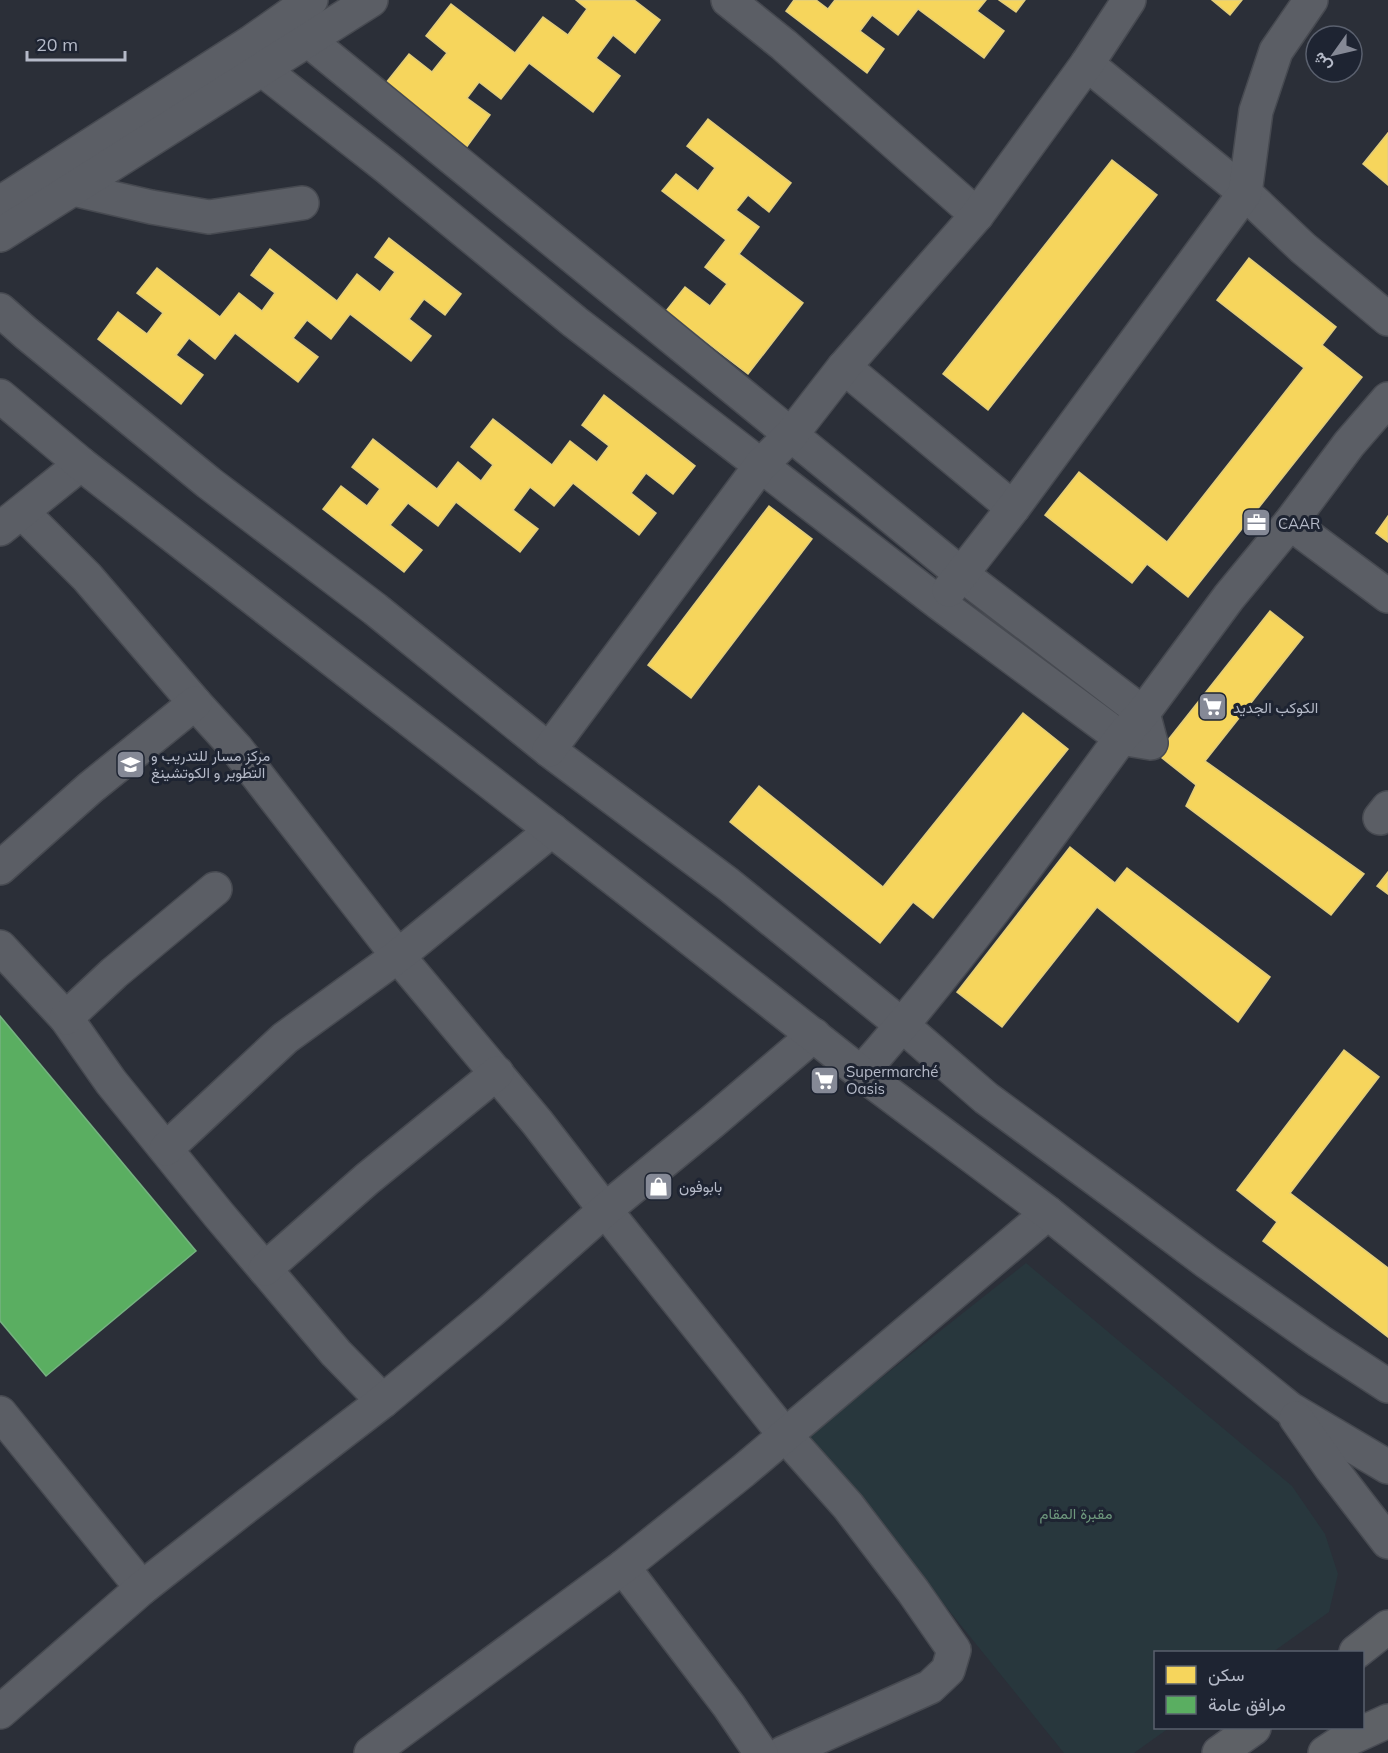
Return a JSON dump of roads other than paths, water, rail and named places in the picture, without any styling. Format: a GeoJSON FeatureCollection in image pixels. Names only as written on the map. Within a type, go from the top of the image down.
{"type":"FeatureCollection","features":[{"type":"Feature","properties":{"kind":"highway"},"geometry":{"type":"LineString","coordinates":[[1358,1651],[1388,1627]]}},
{"type":"Feature","properties":{"kind":"highway"},"geometry":{"type":"LineString","coordinates":[[1325,1753],[1340,1743],[1388,1721]]}},
{"type":"Feature","properties":{"kind":"highway"},"geometry":{"type":"LineString","coordinates":[[1219,1753],[1253,1729]]}},
{"type":"Feature","properties":{"kind":"street"},"geometry":{"type":"LineString","coordinates":[[0,235],[61,180],[311,0]]}},
{"type":"Feature","properties":{"kind":"street"},"geometry":{"type":"LineString","coordinates":[[0,203],[61,180],[262,70],[371,0]]}},
{"type":"Feature","properties":{"kind":"street"},"geometry":{"type":"LineString","coordinates":[[729,0],[793,53],[977,215]]}},
{"type":"Feature","properties":{"kind":"street"},"geometry":{"type":"LineString","coordinates":[[549,750],[761,465],[791,435],[844,368],[977,215],[1087,64],[1129,0]]}},
{"type":"Feature","properties":{"kind":"street"},"geometry":{"type":"LineString","coordinates":[[939,603],[960,573],[1013,508],[1245,193],[1257,111],[1276,51],[1311,0]]}},
{"type":"Feature","properties":{"kind":"street"},"geometry":{"type":"LineString","coordinates":[[308,40],[960,573],[1143,713]]}},
{"type":"Feature","properties":{"kind":"street"},"geometry":{"type":"LineString","coordinates":[[1087,64],[1245,193],[1303,248],[1388,318]]}},
{"type":"Feature","properties":{"kind":"street"},"geometry":{"type":"LineString","coordinates":[[262,70],[397,176],[575,322],[939,603],[1121,738]]}},
{"type":"Feature","properties":{"kind":"street"},"geometry":{"type":"LineString","coordinates":[[61,180],[152,207],[209,217],[302,203]]}},
{"type":"Feature","properties":{"kind":"street"},"geometry":{"type":"LineString","coordinates":[[0,310],[209,483],[375,609],[549,750],[728,884],[903,1026],[986,1098],[1207,1262],[1318,1341],[1388,1386]]}},
{"type":"Feature","properties":{"kind":"street"},"geometry":{"type":"LineString","coordinates":[[844,368],[1013,508]]}},
{"type":"Feature","properties":{"kind":"street"},"geometry":{"type":"LineString","coordinates":[[0,396],[81,464],[861,1073],[1048,1213],[1290,1409],[1388,1467]]}},
{"type":"Feature","properties":{"kind":"street"},"geometry":{"type":"LineString","coordinates":[[861,1073],[903,1026],[1007,894],[1121,738],[1143,713],[1229,597],[1290,523],[1349,444],[1388,399]]}},
{"type":"Feature","properties":{"kind":"street"},"geometry":{"type":"LineString","coordinates":[[81,464],[11,520],[87,577],[236,748],[398,956],[497,1073],[784,1434],[848,1506],[913,1591],[954,1650],[948,1670],[930,1687],[783,1753]]}},
{"type":"Feature","properties":{"kind":"street"},"geometry":{"type":"LineString","coordinates":[[1290,523],[1388,597]]}},
{"type":"Feature","properties":{"kind":"street"},"geometry":{"type":"LineString","coordinates":[[0,868],[90,788],[195,703]]}},
{"type":"Feature","properties":{"kind":"street"},"geometry":{"type":"LineString","coordinates":[[166,1149],[285,1038],[398,956],[552,831]]}},
{"type":"Feature","properties":{"kind":"street"},"geometry":{"type":"LineString","coordinates":[[66,1018],[114,973],[215,889]]}},
{"type":"Feature","properties":{"kind":"street"},"geometry":{"type":"LineString","coordinates":[[0,947],[66,1018],[111,1082],[219,1215],[336,1353],[383,1401]]}},
{"type":"Feature","properties":{"kind":"street"},"geometry":{"type":"LineString","coordinates":[[0,1713],[142,1588],[383,1401],[491,1311],[604,1210],[814,1035]]}},
{"type":"Feature","properties":{"kind":"street"},"geometry":{"type":"LineString","coordinates":[[265,1269],[367,1179],[497,1073]]}},
{"type":"Feature","properties":{"kind":"street"},"geometry":{"type":"LineString","coordinates":[[371,1753],[623,1567],[743,1471],[1048,1213]]}},
{"type":"Feature","properties":{"kind":"street"},"geometry":{"type":"LineString","coordinates":[[1290,1409],[1331,1468],[1388,1542]]}},
{"type":"Feature","properties":{"kind":"street"},"geometry":{"type":"LineString","coordinates":[[0,1413],[142,1588]]}},
{"type":"Feature","properties":{"kind":"street"},"geometry":{"type":"LineString","coordinates":[[623,1567],[729,1706],[760,1753]]}},
{"type":"Feature","properties":{"kind":"place","name":"CAAR"},"geometry":{"type":"Point","coordinates":[1257,523]}},
{"type":"Feature","properties":{"kind":"place","name":"الكوكب الجديد"},"geometry":{"type":"Point","coordinates":[1212,707]}},
{"type":"Feature","properties":{"kind":"place","name":"مركز مسار للتدريب و التطوير و الكوتشينغ"},"geometry":{"type":"Point","coordinates":[130,764]}},
{"type":"Feature","properties":{"kind":"place","name":"Supermarché Oasis"},"geometry":{"type":"Point","coordinates":[825,1080]}},
{"type":"Feature","properties":{"kind":"place","name":"بابوفون"},"geometry":{"type":"Point","coordinates":[658,1186]}},
{"type":"Feature","properties":{"kind":"park label","name":"مقبرة المقام"},"geometry":{"type":"Point","coordinates":[1076,1513]}}]}
